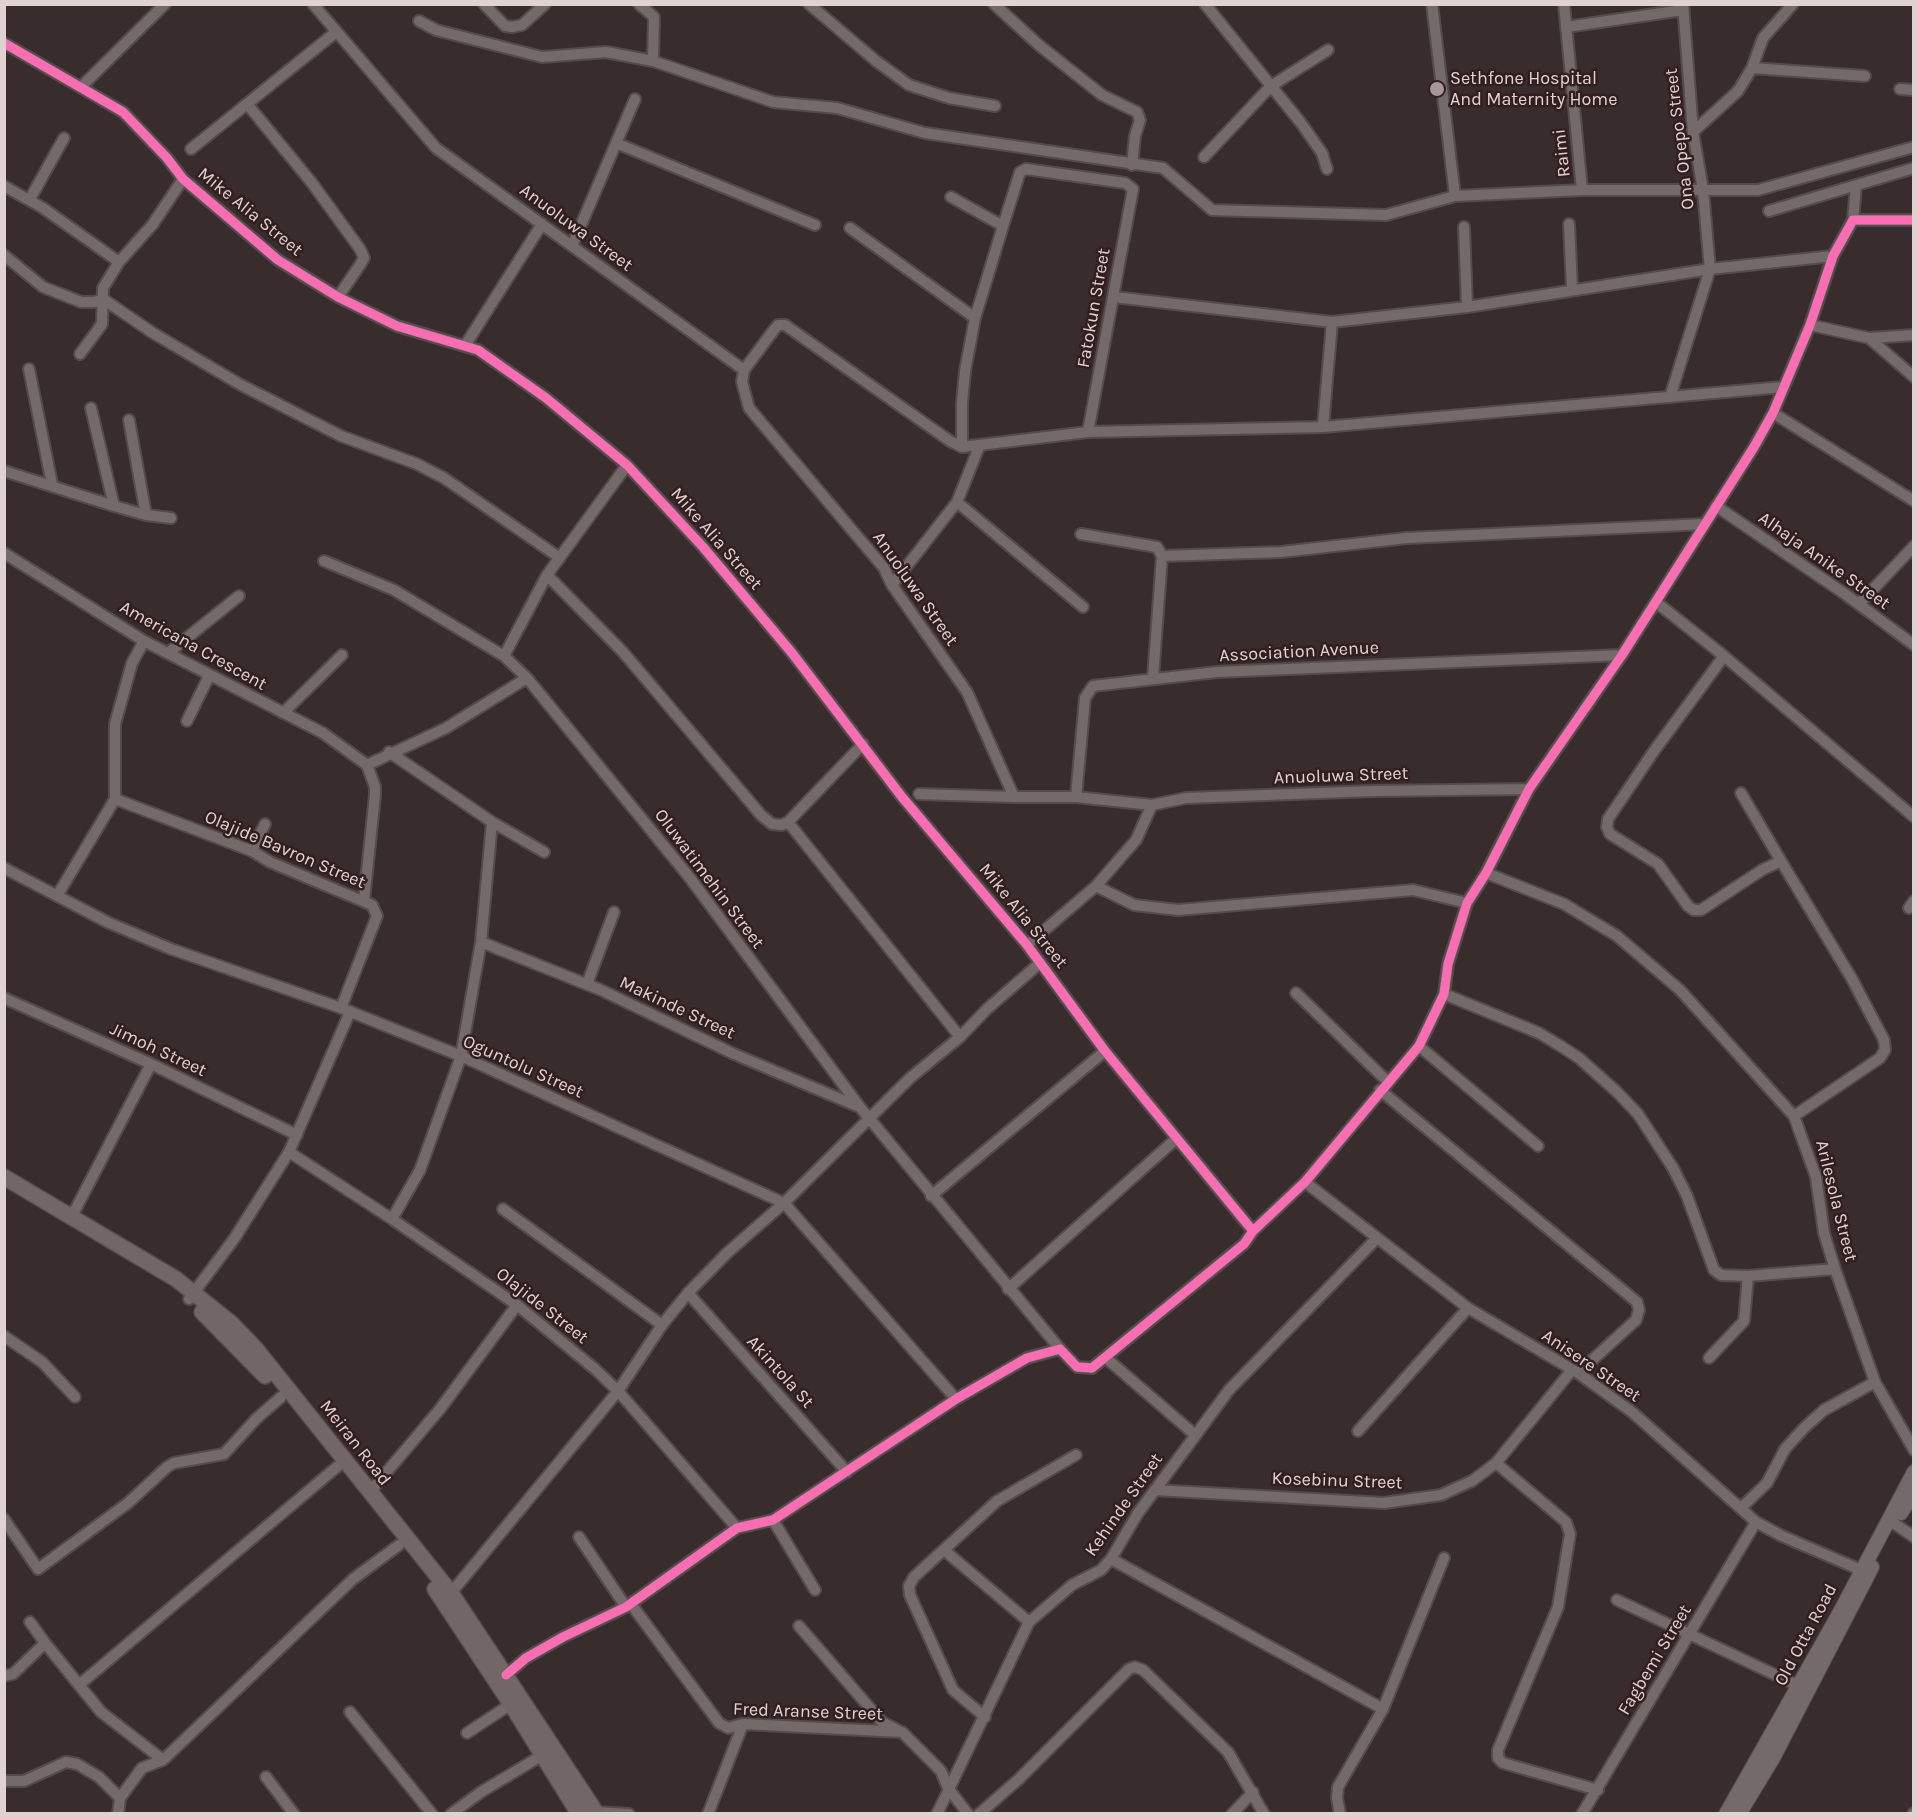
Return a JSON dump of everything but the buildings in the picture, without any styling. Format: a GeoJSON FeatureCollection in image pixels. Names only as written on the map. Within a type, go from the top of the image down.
{"type":"FeatureCollection","features":[{"type":"Feature","properties":{"kind":"main road","name":"Meiran Road"},"geometry":{"type":"LineString","coordinates":[[4,1177],[160,1268],[227,1327],[290,1392],[451,1593],[506,1675],[549,1752],[579,1814]]}},
{"type":"Feature","properties":{"kind":"main road","name":"Meiran Road"},"geometry":{"type":"LineString","coordinates":[[4,1187],[191,1295]]}},
{"type":"Feature","properties":{"kind":"main road","name":"Meiran Road"},"geometry":{"type":"LineString","coordinates":[[227,1327],[442,1598],[511,1704],[596,1813]]}},
{"type":"Feature","properties":{"kind":"street"},"geometry":{"type":"LineString","coordinates":[[82,86],[165,4]]}},
{"type":"Feature","properties":{"kind":"street","name":"Anuoluwa Street"},"geometry":{"type":"LineString","coordinates":[[313,4],[436,148],[744,370],[742,382],[749,408],[884,568],[892,585],[967,692],[1014,797],[1076,797],[1152,805],[1186,798],[1372,791],[1529,789]]}},
{"type":"Feature","properties":{"kind":"street"},"geometry":{"type":"LineString","coordinates":[[484,4],[505,26],[512,27],[522,25],[545,4]]}},
{"type":"Feature","properties":{"kind":"street"},"geometry":{"type":"LineString","coordinates":[[639,4],[654,17],[653,61]]}},
{"type":"Feature","properties":{"kind":"street"},"geometry":{"type":"LineString","coordinates":[[809,4],[876,61],[909,85],[949,98],[995,106]]}},
{"type":"Feature","properties":{"kind":"street"},"geometry":{"type":"LineString","coordinates":[[994,4],[1040,46],[1102,95],[1137,112],[1140,120],[1133,143],[1131,165]]}},
{"type":"Feature","properties":{"kind":"street"},"geometry":{"type":"LineString","coordinates":[[1204,4],[1322,153],[1327,169]]}},
{"type":"Feature","properties":{"kind":"street"},"geometry":{"type":"LineString","coordinates":[[1432,4],[1455,196]]}},
{"type":"Feature","properties":{"kind":"street","name":"Raimi"},"geometry":{"type":"LineString","coordinates":[[1564,4],[1582,190]]}},
{"type":"Feature","properties":{"kind":"street"},"geometry":{"type":"LineString","coordinates":[[1693,132],[1738,91],[1752,68],[1763,38],[1793,4]]}},
{"type":"Feature","properties":{"kind":"street"},"geometry":{"type":"LineString","coordinates":[[1566,27],[1683,7]]}},
{"type":"Feature","properties":{"kind":"street","name":"Ona Opepo Street"},"geometry":{"type":"LineString","coordinates":[[1683,7],[1693,132],[1705,207],[1710,269]]}},
{"type":"Feature","properties":{"kind":"street"},"geometry":{"type":"LineString","coordinates":[[419,21],[436,30],[542,57],[606,52],[653,61],[772,102],[837,108],[925,133],[1163,168],[1212,210],[1386,215],[1455,196],[1582,190],[1703,192],[1758,190],[1914,147]]}},
{"type":"Feature","properties":{"kind":"street"},"geometry":{"type":"LineString","coordinates":[[191,149],[336,32]]}},
{"type":"Feature","properties":{"kind":"street","name":"Mike Alia Street"},"geometry":{"type":"LineString","coordinates":[[4,43],[82,86],[123,112],[168,158],[183,179],[278,260],[338,297],[397,326],[466,344],[478,350],[546,398],[627,465],[703,547],[792,653],[902,797],[1027,945],[1105,1051],[1253,1231]]}},
{"type":"Feature","properties":{"kind":"street"},"geometry":{"type":"LineString","coordinates":[[1204,157],[1271,86],[1328,50]]}},
{"type":"Feature","properties":{"kind":"street"},"geometry":{"type":"LineString","coordinates":[[1752,68],[1865,76]]}},
{"type":"Feature","properties":{"kind":"street"},"geometry":{"type":"LineString","coordinates":[[1900,89],[1914,90]]}},
{"type":"Feature","properties":{"kind":"street"},"geometry":{"type":"LineString","coordinates":[[572,246],[636,99]]}},
{"type":"Feature","properties":{"kind":"street"},"geometry":{"type":"LineString","coordinates":[[248,105],[312,183],[360,249],[364,258],[338,297]]}},
{"type":"Feature","properties":{"kind":"street"},"geometry":{"type":"LineString","coordinates":[[30,199],[64,138]]}},
{"type":"Feature","properties":{"kind":"street"},"geometry":{"type":"LineString","coordinates":[[616,143],[815,225]]}},
{"type":"Feature","properties":{"kind":"street"},"geometry":{"type":"LineString","coordinates":[[1769,211],[1914,168]]}},
{"type":"Feature","properties":{"kind":"street","name":"Fatokun Street"},"geometry":{"type":"LineString","coordinates":[[1003,226],[1020,172],[1026,169],[1125,183],[1133,189],[1088,432]]}},
{"type":"Feature","properties":{"kind":"street"},"geometry":{"type":"LineString","coordinates":[[80,354],[102,324],[103,288],[119,262],[153,224],[183,179]]}},
{"type":"Feature","properties":{"kind":"street"},"geometry":{"type":"LineString","coordinates":[[4,186],[30,199],[119,262]]}},
{"type":"Feature","properties":{"kind":"street"},"geometry":{"type":"LineString","coordinates":[[1194,1434],[1106,1358],[1244,1244],[1253,1231],[1305,1182],[1419,1046],[1444,994],[1448,964],[1467,903],[1486,873],[1529,789],[1622,655],[1773,413],[1810,325],[1833,256],[1853,220],[1856,186]]}},
{"type":"Feature","properties":{"kind":"street"},"geometry":{"type":"LineString","coordinates":[[951,197],[1003,226],[975,318],[962,403],[963,447]]}},
{"type":"Feature","properties":{"kind":"street"},"geometry":{"type":"LineString","coordinates":[[1853,220],[1914,220]]}},
{"type":"Feature","properties":{"kind":"street"},"geometry":{"type":"LineString","coordinates":[[466,344],[542,224]]}},
{"type":"Feature","properties":{"kind":"street"},"geometry":{"type":"LineString","coordinates":[[1569,224],[1572,288]]}},
{"type":"Feature","properties":{"kind":"street"},"geometry":{"type":"LineString","coordinates":[[1464,227],[1467,307]]}},
{"type":"Feature","properties":{"kind":"street"},"geometry":{"type":"LineString","coordinates":[[850,228],[975,318]]}},
{"type":"Feature","properties":{"kind":"street"},"geometry":{"type":"LineString","coordinates":[[4,255],[43,287],[67,298],[95,302],[103,298]]}},
{"type":"Feature","properties":{"kind":"street"},"geometry":{"type":"LineString","coordinates":[[1114,297],[1332,322],[1467,307],[1572,288],[1710,269],[1833,256]]}},
{"type":"Feature","properties":{"kind":"street"},"geometry":{"type":"LineString","coordinates":[[1670,397],[1710,269]]}},
{"type":"Feature","properties":{"kind":"street"},"geometry":{"type":"LineString","coordinates":[[103,298],[153,333],[241,385],[341,436],[417,464],[444,478],[560,558]]}},
{"type":"Feature","properties":{"kind":"street"},"geometry":{"type":"LineString","coordinates":[[1323,427],[1332,322]]}},
{"type":"Feature","properties":{"kind":"street"},"geometry":{"type":"LineString","coordinates":[[744,370],[778,325],[785,325],[950,441],[963,447],[979,447],[1088,432],[1323,427],[1783,387]]}},
{"type":"Feature","properties":{"kind":"street"},"geometry":{"type":"LineString","coordinates":[[1810,325],[1869,338],[1914,335]]}},
{"type":"Feature","properties":{"kind":"street"},"geometry":{"type":"LineString","coordinates":[[1869,338],[1914,377]]}},
{"type":"Feature","properties":{"kind":"street"},"geometry":{"type":"LineString","coordinates":[[29,369],[52,484]]}},
{"type":"Feature","properties":{"kind":"street"},"geometry":{"type":"LineString","coordinates":[[91,408],[114,506]]}},
{"type":"Feature","properties":{"kind":"street"},"geometry":{"type":"LineString","coordinates":[[1773,413],[1914,501]]}},
{"type":"Feature","properties":{"kind":"street"},"geometry":{"type":"LineString","coordinates":[[129,420],[146,515]]}},
{"type":"Feature","properties":{"kind":"street"},"geometry":{"type":"LineString","coordinates":[[892,585],[957,502],[979,447]]}},
{"type":"Feature","properties":{"kind":"street"},"geometry":{"type":"LineString","coordinates":[[504,656],[547,575],[627,465]]}},
{"type":"Feature","properties":{"kind":"street"},"geometry":{"type":"LineString","coordinates":[[4,471],[52,484],[114,506],[146,515],[171,518]]}},
{"type":"Feature","properties":{"kind":"street"},"geometry":{"type":"LineString","coordinates":[[957,502],[1083,607]]}},
{"type":"Feature","properties":{"kind":"street","name":"Alhaja Anike Street"},"geometry":{"type":"LineString","coordinates":[[1716,506],[1859,604],[1914,645]]}},
{"type":"Feature","properties":{"kind":"street"},"geometry":{"type":"LineString","coordinates":[[1162,556],[1281,552],[1407,538],[1705,524]]}},
{"type":"Feature","properties":{"kind":"street"},"geometry":{"type":"LineString","coordinates":[[1081,534],[1157,546],[1162,556],[1153,678]]}},
{"type":"Feature","properties":{"kind":"street"},"geometry":{"type":"LineString","coordinates":[[1859,604],[1914,546]]}},
{"type":"Feature","properties":{"kind":"street","name":"Americana Crescent"},"geometry":{"type":"LineString","coordinates":[[4,553],[144,641],[323,733],[367,765]]}},
{"type":"Feature","properties":{"kind":"street","name":"Oluwatimehin Street"},"geometry":{"type":"LineString","coordinates":[[324,561],[394,590],[504,656],[527,678],[690,878],[859,1106],[1008,1288],[1077,1367],[1086,1370],[1106,1358]]}},
{"type":"Feature","properties":{"kind":"street"},"geometry":{"type":"LineString","coordinates":[[547,575],[617,645],[761,815],[772,824],[782,825],[788,822],[863,744]]}},
{"type":"Feature","properties":{"kind":"street"},"geometry":{"type":"LineString","coordinates":[[168,653],[239,596]]}},
{"type":"Feature","properties":{"kind":"street"},"geometry":{"type":"LineString","coordinates":[[1656,602],[1724,656],[1914,817]]}},
{"type":"Feature","properties":{"kind":"street"},"geometry":{"type":"LineString","coordinates":[[57,896],[115,799],[115,724],[132,663],[144,641]]}},
{"type":"Feature","properties":{"kind":"street"},"geometry":{"type":"LineString","coordinates":[[283,713],[342,655]]}},
{"type":"Feature","properties":{"kind":"street","name":"Association Avenue"},"geometry":{"type":"LineString","coordinates":[[1076,797],[1085,698],[1093,686],[1217,672],[1622,655]]}},
{"type":"Feature","properties":{"kind":"street"},"geometry":{"type":"LineString","coordinates":[[1724,656],[1654,751],[1608,819],[1607,827],[1610,834],[1658,864],[1688,906],[1694,910],[1701,910],[1762,870],[1781,861]]}},
{"type":"Feature","properties":{"kind":"street"},"geometry":{"type":"LineString","coordinates":[[187,721],[209,676]]}},
{"type":"Feature","properties":{"kind":"street"},"geometry":{"type":"LineString","coordinates":[[364,900],[375,795],[375,787],[367,765],[389,752],[446,728],[527,678]]}},
{"type":"Feature","properties":{"kind":"street"},"geometry":{"type":"LineString","coordinates":[[389,752],[492,822],[544,852]]}},
{"type":"Feature","properties":{"kind":"street"},"geometry":{"type":"LineString","coordinates":[[1741,793],[1852,979],[1884,1040],[1885,1050],[1880,1058],[1794,1116]]}},
{"type":"Feature","properties":{"kind":"street"},"geometry":{"type":"LineString","coordinates":[[919,794],[1014,797]]}},
{"type":"Feature","properties":{"kind":"street","name":"Olajide Bavron Street"},"geometry":{"type":"LineString","coordinates":[[115,799],[252,851],[270,862],[372,905],[377,916],[346,1010]]}},
{"type":"Feature","properties":{"kind":"street"},"geometry":{"type":"LineString","coordinates":[[1027,945],[1096,886],[1136,840],[1152,805]]}},
{"type":"Feature","properties":{"kind":"street"},"geometry":{"type":"LineString","coordinates":[[392,1219],[420,1170],[461,1056],[481,942],[492,822]]}},
{"type":"Feature","properties":{"kind":"street"},"geometry":{"type":"LineString","coordinates":[[788,822],[960,1037]]}},
{"type":"Feature","properties":{"kind":"street"},"geometry":{"type":"LineString","coordinates":[[252,851],[265,824]]}},
{"type":"Feature","properties":{"kind":"street","name":"Oguntolu Street"},"geometry":{"type":"LineString","coordinates":[[4,868],[57,896],[171,949],[346,1010],[461,1056],[784,1203],[956,1399]]}},
{"type":"Feature","properties":{"kind":"street","name":"Arilesola Street"},"geometry":{"type":"LineString","coordinates":[[1486,873],[1564,904],[1617,936],[1647,959],[1680,990],[1794,1116],[1816,1177],[1824,1233],[1875,1382],[1914,1450]]}},
{"type":"Feature","properties":{"kind":"street"},"geometry":{"type":"LineString","coordinates":[[1096,886],[1134,904],[1178,909],[1413,890],[1467,903]]}},
{"type":"Feature","properties":{"kind":"street"},"geometry":{"type":"LineString","coordinates":[[587,984],[614,912]]}},
{"type":"Feature","properties":{"kind":"street","name":"Makinde Street"},"geometry":{"type":"LineString","coordinates":[[481,942],[587,984],[734,1054],[859,1106]]}},
{"type":"Feature","properties":{"kind":"street"},"geometry":{"type":"LineString","coordinates":[[451,1593],[618,1391],[662,1325],[688,1293],[727,1253],[784,1203],[910,1078],[960,1037],[987,1008],[1040,963]]}},
{"type":"Feature","properties":{"kind":"street"},"geometry":{"type":"LineString","coordinates":[[1296,993],[1384,1086]]}},
{"type":"Feature","properties":{"kind":"street"},"geometry":{"type":"LineString","coordinates":[[1444,994],[1549,1039],[1579,1058],[1617,1092],[1638,1114],[1673,1168],[1687,1196],[1714,1270],[1721,1275],[1748,1276],[1835,1269]]}},
{"type":"Feature","properties":{"kind":"street","name":"Jimoh Street"},"geometry":{"type":"LineString","coordinates":[[4,998],[151,1064],[297,1135]]}},
{"type":"Feature","properties":{"kind":"street"},"geometry":{"type":"LineString","coordinates":[[191,1295],[234,1239],[289,1152],[346,1010]]}},
{"type":"Feature","properties":{"kind":"street"},"geometry":{"type":"LineString","coordinates":[[1419,1046],[1538,1146]]}},
{"type":"Feature","properties":{"kind":"street"},"geometry":{"type":"LineString","coordinates":[[931,1196],[1105,1051]]}},
{"type":"Feature","properties":{"kind":"street"},"geometry":{"type":"LineString","coordinates":[[71,1218],[151,1064]]}},
{"type":"Feature","properties":{"kind":"street","name":"Kosebinu Street"},"geometry":{"type":"LineString","coordinates":[[1155,1490],[1384,1503],[1411,1500],[1456,1490],[1485,1473],[1575,1371],[1636,1320],[1639,1310],[1637,1302],[1384,1086]]}},
{"type":"Feature","properties":{"kind":"street"},"geometry":{"type":"LineString","coordinates":[[1008,1288],[1177,1138]]}},
{"type":"Feature","properties":{"kind":"street","name":"Olajide Street"},"geometry":{"type":"LineString","coordinates":[[289,1152],[517,1305],[618,1391],[737,1528]]}},
{"type":"Feature","properties":{"kind":"street","name":"Anisere Street"},"geometry":{"type":"LineString","coordinates":[[1305,1182],[1468,1308],[1575,1371],[1632,1412],[1756,1522],[1782,1536],[1861,1570]]}},
{"type":"Feature","properties":{"kind":"street"},"geometry":{"type":"LineString","coordinates":[[503,1209],[662,1325]]}},
{"type":"Feature","properties":{"kind":"street","name":"Kehinde Street"},"geometry":{"type":"LineString","coordinates":[[938,1814],[948,1788],[986,1717],[1029,1622],[1072,1585],[1101,1570],[1111,1559],[1138,1513],[1194,1434],[1229,1390],[1377,1238]]}},
{"type":"Feature","properties":{"kind":"street"},"geometry":{"type":"LineString","coordinates":[[1709,1358],[1744,1321],[1748,1276]]}},
{"type":"Feature","properties":{"kind":"street","name":"Akintola St"},"geometry":{"type":"LineString","coordinates":[[688,1293],[847,1472]]}},
{"type":"Feature","properties":{"kind":"street"},"geometry":{"type":"LineString","coordinates":[[369,1493],[440,1409],[517,1305]]}},
{"type":"Feature","properties":{"kind":"street"},"geometry":{"type":"LineString","coordinates":[[1358,1431],[1468,1308]]}},
{"type":"Feature","properties":{"kind":"street"},"geometry":{"type":"LineString","coordinates":[[4,1336],[42,1362],[75,1397]]}},
{"type":"Feature","properties":{"kind":"street"},"geometry":{"type":"LineString","coordinates":[[506,1675],[526,1658],[562,1636],[629,1606],[737,1528],[773,1520],[956,1399],[1027,1359],[1060,1349]]}},
{"type":"Feature","properties":{"kind":"street"},"geometry":{"type":"LineString","coordinates":[[1741,1508],[1767,1483],[1785,1449],[1804,1428],[1836,1402],[1875,1382]]}},
{"type":"Feature","properties":{"kind":"street"},"geometry":{"type":"LineString","coordinates":[[4,1519],[38,1569],[128,1503],[174,1462],[224,1454],[256,1419],[281,1397]]}},
{"type":"Feature","properties":{"kind":"street"},"geometry":{"type":"LineString","coordinates":[[986,1717],[953,1690],[910,1595],[909,1586],[914,1577],[1008,1493],[1076,1455]]}},
{"type":"Feature","properties":{"kind":"street"},"geometry":{"type":"LineString","coordinates":[[1496,1462],[1566,1522],[1570,1534],[1558,1607],[1498,1750],[1498,1758],[1503,1763],[1598,1790]]}},
{"type":"Feature","properties":{"kind":"street"},"geometry":{"type":"LineString","coordinates":[[79,1685],[338,1466]]}},
{"type":"Feature","properties":{"kind":"street","name":"Old Otta Road"},"geometry":{"type":"LineString","coordinates":[[1726,1814],[1782,1729],[1799,1686],[1914,1472]]}},
{"type":"Feature","properties":{"kind":"street","name":"Old Otta Road"},"geometry":{"type":"LineString","coordinates":[[1739,1814],[1782,1729],[1914,1492]]}},
{"type":"Feature","properties":{"kind":"street"},"geometry":{"type":"LineString","coordinates":[[773,1520],[815,1590]]}},
{"type":"Feature","properties":{"kind":"street","name":"Fagbemi Street"},"geometry":{"type":"LineString","coordinates":[[1581,1814],[1598,1790],[1756,1522]]}},
{"type":"Feature","properties":{"kind":"street"},"geometry":{"type":"LineString","coordinates":[[1895,1524],[1914,1537]]}},
{"type":"Feature","properties":{"kind":"street","name":"Fred Aranse Street"},"geometry":{"type":"LineString","coordinates":[[579,1537],[719,1723],[728,1728],[743,1725],[902,1732],[941,1771],[948,1788],[968,1814]]}},
{"type":"Feature","properties":{"kind":"street"},"geometry":{"type":"LineString","coordinates":[[118,1814],[120,1798],[142,1768],[163,1760],[353,1579],[399,1545]]}},
{"type":"Feature","properties":{"kind":"street"},"geometry":{"type":"LineString","coordinates":[[944,1550],[1029,1622]]}},
{"type":"Feature","properties":{"kind":"street"},"geometry":{"type":"LineString","coordinates":[[1340,1814],[1338,1787],[1383,1709],[1444,1558]]}},
{"type":"Feature","properties":{"kind":"street"},"geometry":{"type":"LineString","coordinates":[[1111,1559],[1383,1709]]}},
{"type":"Feature","properties":{"kind":"street"},"geometry":{"type":"LineString","coordinates":[[1617,1600],[1799,1686]]}},
{"type":"Feature","properties":{"kind":"street"},"geometry":{"type":"LineString","coordinates":[[30,1622],[106,1716],[163,1760]]}},
{"type":"Feature","properties":{"kind":"street"},"geometry":{"type":"LineString","coordinates":[[799,1626],[882,1722],[902,1732]]}},
{"type":"Feature","properties":{"kind":"street"},"geometry":{"type":"LineString","coordinates":[[4,1676],[12,1674],[45,1643]]}},
{"type":"Feature","properties":{"kind":"street"},"geometry":{"type":"LineString","coordinates":[[979,1814],[1019,1779],[1129,1670],[1136,1667],[1143,1670],[1228,1752],[1264,1814]]}},
{"type":"Feature","properties":{"kind":"street"},"geometry":{"type":"LineString","coordinates":[[467,1733],[511,1704]]}},
{"type":"Feature","properties":{"kind":"street"},"geometry":{"type":"LineString","coordinates":[[350,1712],[432,1814]]}},
{"type":"Feature","properties":{"kind":"street"},"geometry":{"type":"LineString","coordinates":[[708,1814],[743,1725]]}},
{"type":"Feature","properties":{"kind":"street"},"geometry":{"type":"LineString","coordinates":[[451,1814],[549,1752]]}},
{"type":"Feature","properties":{"kind":"street"},"geometry":{"type":"LineString","coordinates":[[4,1781],[24,1781],[66,1762],[77,1764],[99,1777],[120,1798]]}},
{"type":"Feature","properties":{"kind":"street"},"geometry":{"type":"LineString","coordinates":[[266,1777],[294,1814]]}},
{"type":"Feature","properties":{"kind":"street"},"geometry":{"type":"LineString","coordinates":[[1232,1814],[1253,1792]]}},
{"type":"Feature","properties":{"kind":"street"},"geometry":{"type":"LineString","coordinates":[[596,1813],[629,1814]]}},
{"type":"Feature","properties":{"kind":"cycle path"},"geometry":{"type":"LineString","coordinates":[[4,43],[123,112],[167,158],[183,179],[278,260],[338,297],[397,326],[478,350],[546,398],[627,465],[703,547],[792,653],[902,797],[1027,945],[1105,1051],[1253,1231]]}},
{"type":"Feature","properties":{"kind":"cycle path"},"geometry":{"type":"LineString","coordinates":[[506,1675],[526,1658],[563,1637],[626,1607],[737,1528],[773,1520],[956,1399],[1027,1358],[1060,1349],[1077,1367],[1092,1368],[1244,1244],[1253,1231],[1305,1182],[1419,1046],[1444,994],[1448,964],[1467,903],[1486,873],[1529,789],[1622,655],[1754,447],[1773,413],[1810,325],[1833,256],[1853,220],[1914,220]]}},
{"type":"Feature","properties":{"kind":"place","name":"Sethfone Hospital And Maternity Home"},"geometry":{"type":"Point","coordinates":[1437,89]}}]}
